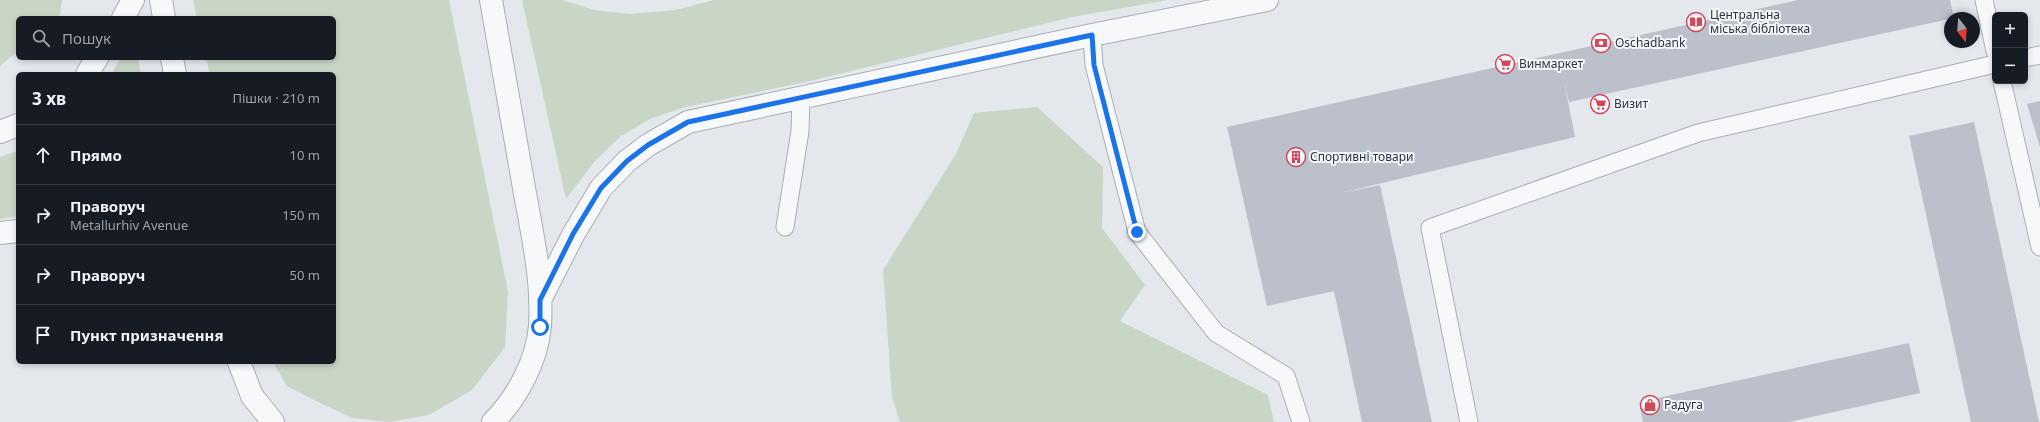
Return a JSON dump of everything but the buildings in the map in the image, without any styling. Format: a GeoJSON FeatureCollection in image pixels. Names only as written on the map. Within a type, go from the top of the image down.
{"type":"FeatureCollection","features":[{"type":"Feature","properties":{"kind":"street"},"geometry":{"type":"LineString","coordinates":[[124,16],[133,0]]}},
{"type":"Feature","properties":{"kind":"street"},"geometry":{"type":"LineString","coordinates":[[161,0],[164,16]]}},
{"type":"Feature","properties":{"kind":"street"},"geometry":{"type":"LineString","coordinates":[[491,0],[536,252],[540,300],[540,327],[533,359],[507,408],[493,422]]}},
{"type":"Feature","properties":{"kind":"street"},"geometry":{"type":"LineString","coordinates":[[540,300],[573,234],[601,188],[627,161],[648,145],[688,122],[1092,35],[1267,0]]}},
{"type":"Feature","properties":{"kind":"street"},"geometry":{"type":"LineString","coordinates":[[88,72],[97,60]]}},
{"type":"Feature","properties":{"kind":"street"},"geometry":{"type":"LineString","coordinates":[[172,60],[176,72]]}},
{"type":"Feature","properties":{"kind":"street"},"geometry":{"type":"LineString","coordinates":[[0,132],[16,126]]}},
{"type":"Feature","properties":{"kind":"street"},"geometry":{"type":"LineString","coordinates":[[0,233],[16,231]]}},
{"type":"Feature","properties":{"kind":"street"},"geometry":{"type":"LineString","coordinates":[[239,364],[252,396],[273,422]]}},
{"type":"Feature","properties":{"kind":"lane"},"geometry":{"type":"LineString","coordinates":[[1984,0],[1994,48]]}},
{"type":"Feature","properties":{"kind":"lane"},"geometry":{"type":"LineString","coordinates":[[1092,35],[1094,65],[1137,232],[1216,333],[1286,376],[1301,422]]}},
{"type":"Feature","properties":{"kind":"lane"},"geometry":{"type":"LineString","coordinates":[[2028,57],[2040,55]]}},
{"type":"Feature","properties":{"kind":"lane"},"geometry":{"type":"LineString","coordinates":[[1469,422],[1430,228],[1698,133],[1992,65]]}},
{"type":"Feature","properties":{"kind":"lane"},"geometry":{"type":"LineString","coordinates":[[2003,84],[2040,247]]}},
{"type":"Feature","properties":{"kind":"lane"},"geometry":{"type":"LineString","coordinates":[[784,227],[800,131],[801,97]]}},
{"type":"Feature","properties":{"kind":"green space"},"geometry":{"type":"Polygon","coordinates":[[[0,0],[62,0],[60,14],[58,16],[16,16],[16,53],[0,66],[0,0]]]}},
{"type":"Feature","properties":{"kind":"green space"},"geometry":{"type":"Polygon","coordinates":[[[193,0],[449,0],[508,292],[505,347],[472,390],[429,415],[389,422],[352,418],[287,386],[274,364],[336,364],[336,72],[210,72],[206,60],[336,60],[336,16],[197,16],[193,0]]]}},
{"type":"Feature","properties":{"kind":"green space"},"geometry":{"type":"Polygon","coordinates":[[[522,0],[562,0],[595,10],[629,14],[676,10],[714,0],[1168,0],[1072,17],[806,82],[685,107],[650,119],[621,136],[595,161],[566,199],[522,0]]]}},
{"type":"Feature","properties":{"kind":"green space"},"geometry":{"type":"Polygon","coordinates":[[[119,60],[138,60],[141,72],[113,72],[119,60]]]}},
{"type":"Feature","properties":{"kind":"green space"},"geometry":{"type":"Polygon","coordinates":[[[1037,107],[1103,167],[1102,228],[1145,285],[1120,321],[1268,395],[1274,422],[900,422],[892,397],[883,270],[956,154],[974,113],[1037,107]]]}},
{"type":"Feature","properties":{"kind":"green space"},"geometry":{"type":"Polygon","coordinates":[[[16,152],[16,216],[0,219],[0,157],[16,152]]]}},
{"type":"Feature","properties":{"kind":"place","name":"Центральна міська бібліотека"},"geometry":{"type":"Point","coordinates":[1696,22]}},
{"type":"Feature","properties":{"kind":"place","name":"Oschadbank"},"geometry":{"type":"Point","coordinates":[1601,43]}},
{"type":"Feature","properties":{"kind":"place","name":"Винмаркет"},"geometry":{"type":"Point","coordinates":[1505,64]}},
{"type":"Feature","properties":{"kind":"place","name":"Визит"},"geometry":{"type":"Point","coordinates":[1600,104]}},
{"type":"Feature","properties":{"kind":"place","name":"Спортивні товари"},"geometry":{"type":"Point","coordinates":[1296,157]}},
{"type":"Feature","properties":{"kind":"place","name":"Радуга"},"geometry":{"type":"Point","coordinates":[1650,405]}},
{"type":"Feature","properties":{"kind":"route"},"geometry":{"type":"LineString","coordinates":[[540,327],[540,300],[573,234],[601,188],[627,161],[648,145],[688,122],[1092,35],[1094,65],[1137,232]]}}]}
